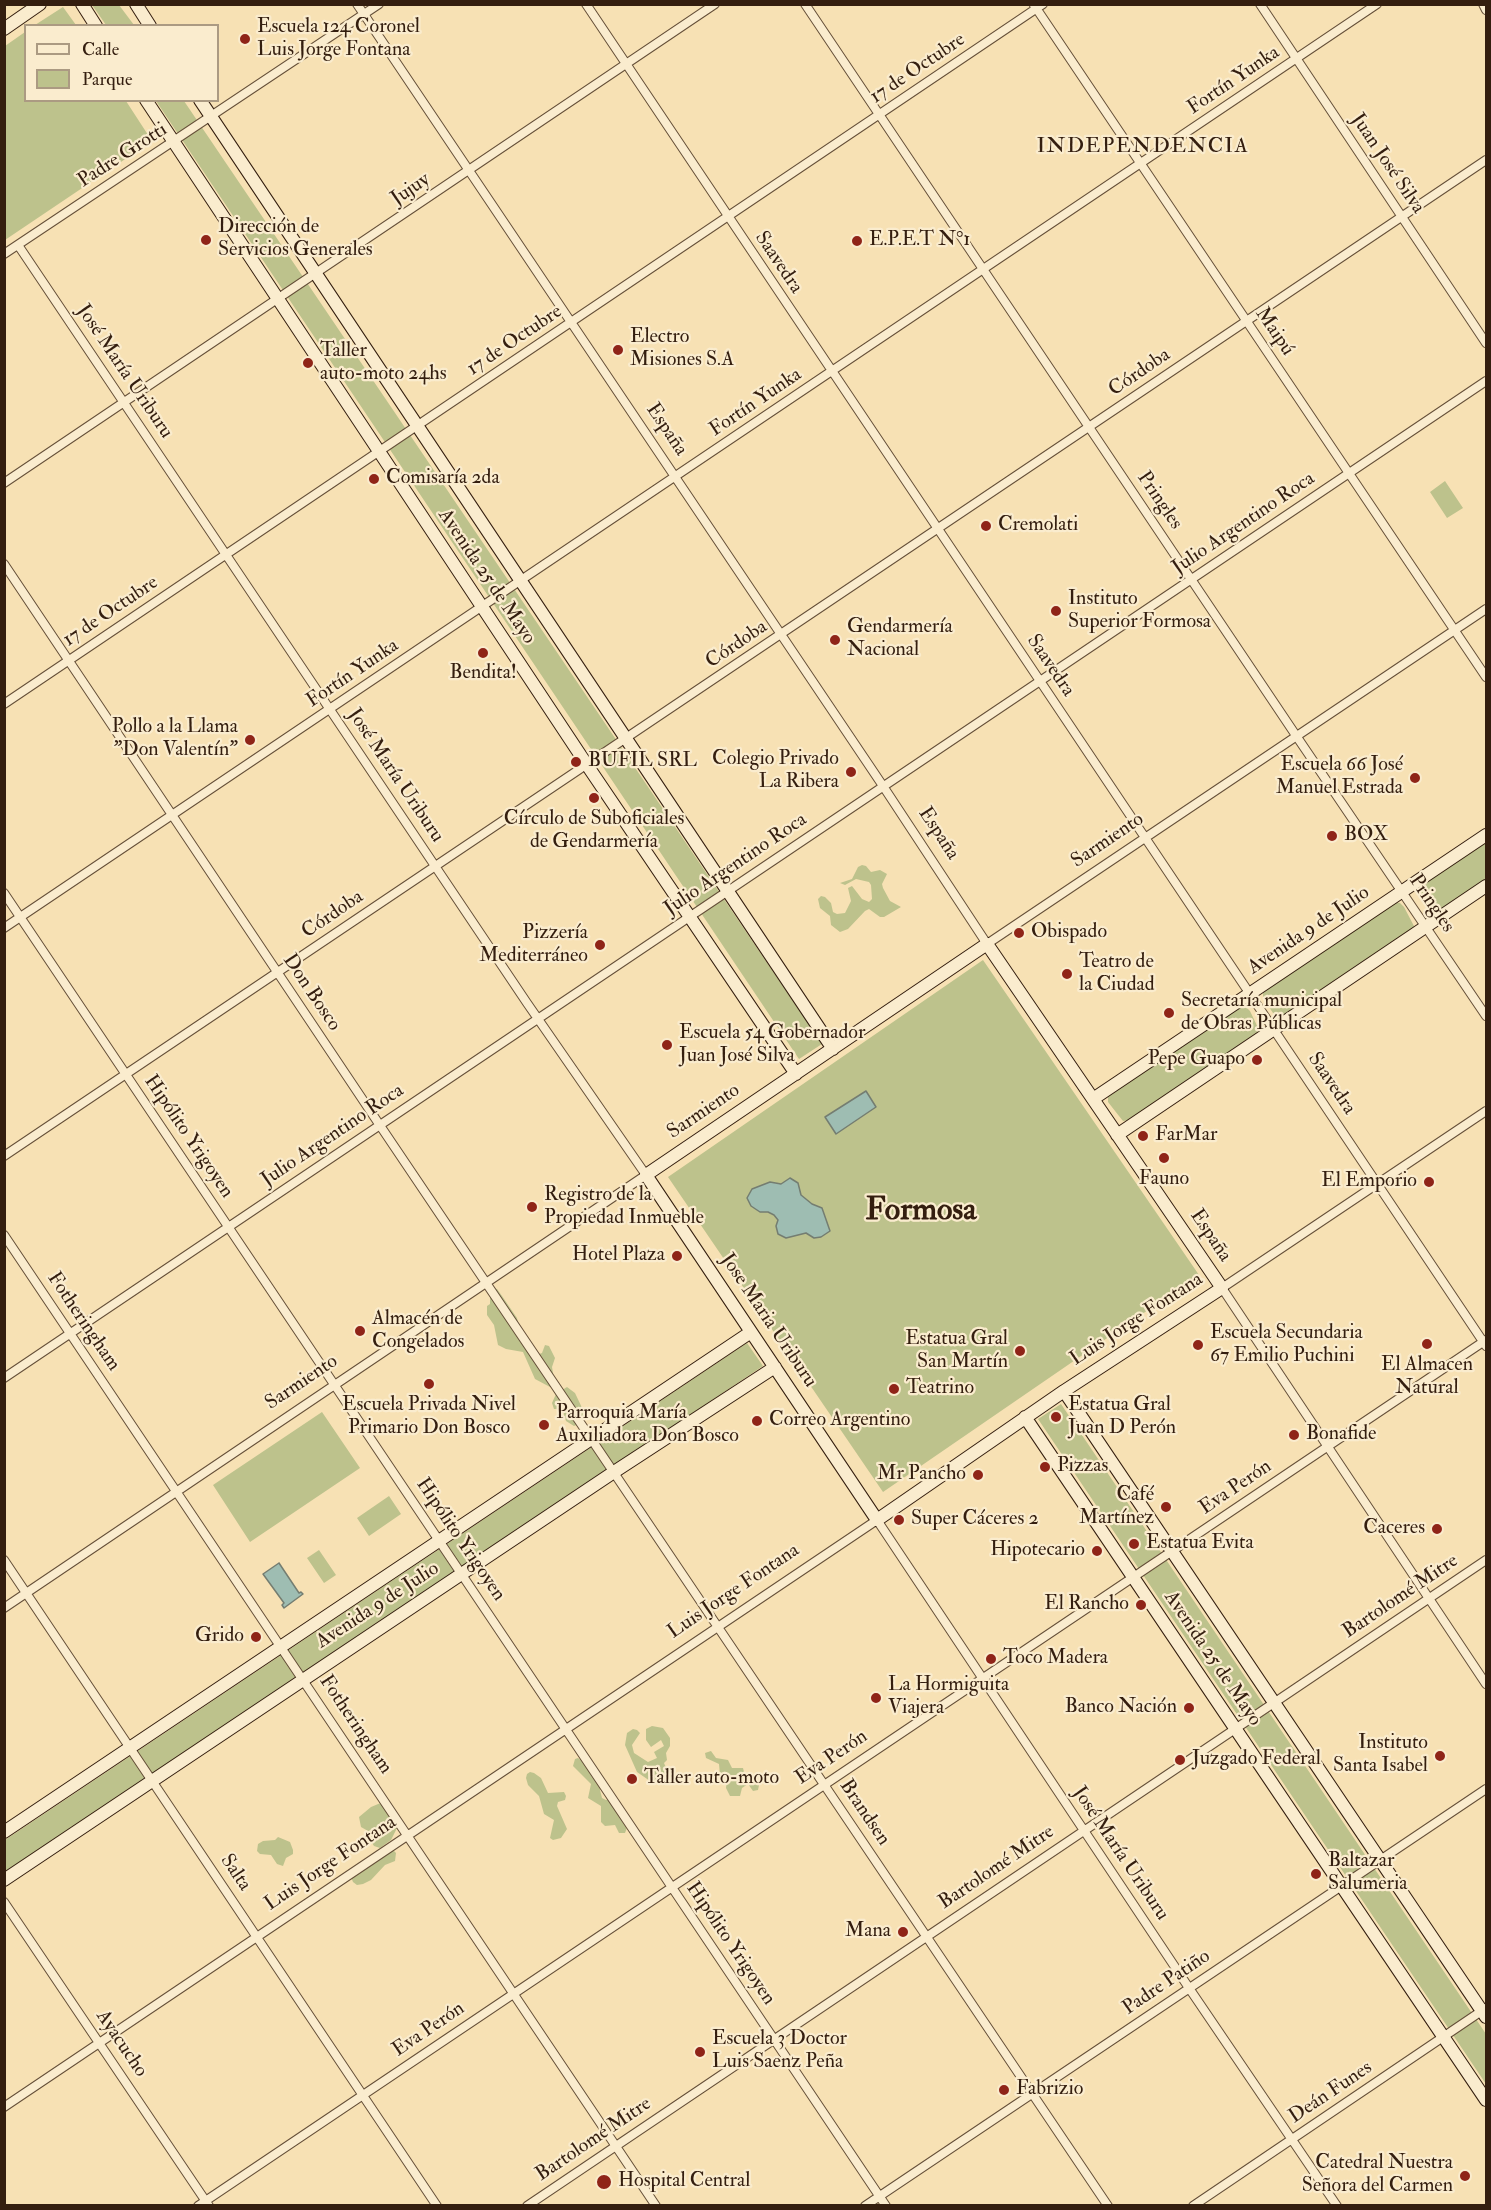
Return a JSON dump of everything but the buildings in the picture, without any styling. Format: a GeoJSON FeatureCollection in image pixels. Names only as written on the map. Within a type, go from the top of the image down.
{"type":"FeatureCollection","features":[{"type":"Feature","properties":{"kind":"main road"},"geometry":{"type":"LineString","coordinates":[[4,29],[40,4]]}},
{"type":"Feature","properties":{"kind":"main road"},"geometry":{"type":"LineString","coordinates":[[82,4],[95,24]]}},
{"type":"Feature","properties":{"kind":"main road"},"geometry":{"type":"LineString","coordinates":[[136,4],[149,24]]}},
{"type":"Feature","properties":{"kind":"main road","name":"Avenida 25 de Mayo"},"geometry":{"type":"LineString","coordinates":[[147,102],[587,765],[796,1074]]}},
{"type":"Feature","properties":{"kind":"main road","name":"Avenida 25 de Mayo"},"geometry":{"type":"LineString","coordinates":[[201,102],[833,1049]]}},
{"type":"Feature","properties":{"kind":"main road","name":"Avenida 9 de Julio"},"geometry":{"type":"LineString","coordinates":[[1093,1099],[1486,835]]}},
{"type":"Feature","properties":{"kind":"main road"},"geometry":{"type":"LineString","coordinates":[[1117,1135],[1486,886]]}},
{"type":"Feature","properties":{"kind":"main road","name":"Sarmiento"},"geometry":{"type":"LineString","coordinates":[[645,1175],[987,944]]}},
{"type":"Feature","properties":{"kind":"main road","name":"España"},"geometry":{"type":"LineString","coordinates":[[987,944],[1222,1288]]}},
{"type":"Feature","properties":{"kind":"main road","name":"Jose Maria Uriburu"},"geometry":{"type":"LineString","coordinates":[[645,1175],[877,1520]]}},
{"type":"Feature","properties":{"kind":"main road","name":"Luis Jorge Fontana"},"geometry":{"type":"LineString","coordinates":[[877,1520],[1064,1391],[1222,1288]]}},
{"type":"Feature","properties":{"kind":"main road","name":"Avenida 9 de Julio"},"geometry":{"type":"LineString","coordinates":[[4,1833],[751,1332]]}},
{"type":"Feature","properties":{"kind":"main road","name":"Avenida 9 de Julio"},"geometry":{"type":"LineString","coordinates":[[4,1881],[304,1678],[775,1367]]}},
{"type":"Feature","properties":{"kind":"main road","name":"Avenida 25 de Mayo"},"geometry":{"type":"LineString","coordinates":[[1064,1391],[1485,2012]]}},
{"type":"Feature","properties":{"kind":"main road","name":"Avenida 25 de Mayo"},"geometry":{"type":"LineString","coordinates":[[1025,1418],[1486,2100]]}},
{"type":"Feature","properties":{"kind":"street","name":"España"},"geometry":{"type":"LineString","coordinates":[[357,4],[987,944]]}},
{"type":"Feature","properties":{"kind":"street","name":"Padre Grotti"},"geometry":{"type":"LineString","coordinates":[[4,254],[379,4]]}},
{"type":"Feature","properties":{"kind":"street","name":"Saavedra"},"geometry":{"type":"LineString","coordinates":[[586,4],[831,372],[1486,1343]]}},
{"type":"Feature","properties":{"kind":"street","name":"Jujuy"},"geometry":{"type":"LineString","coordinates":[[4,483],[715,4]]}},
{"type":"Feature","properties":{"kind":"street","name":"Pringles"},"geometry":{"type":"LineString","coordinates":[[805,4],[1486,1016]]}},
{"type":"Feature","properties":{"kind":"street","name":"Juan José Silva"},"geometry":{"type":"LineString","coordinates":[[1260,4],[1486,343]]}},
{"type":"Feature","properties":{"kind":"street","name":"Fortín Yunka"},"geometry":{"type":"LineString","coordinates":[[4,928],[171,814],[483,608],[982,268],[1141,164],[1377,4]]}},
{"type":"Feature","properties":{"kind":"street"},"geometry":{"type":"LineString","coordinates":[[1483,4],[1486,10]]}},
{"type":"Feature","properties":{"kind":"street","name":"17 de Octubre"},"geometry":{"type":"LineString","coordinates":[[4,704],[1038,6]]}},
{"type":"Feature","properties":{"kind":"street","name":"Maipú"},"geometry":{"type":"LineString","coordinates":[[1038,6],[1141,164],[1486,677]]}},
{"type":"Feature","properties":{"kind":"street","name":"Córdoba"},"geometry":{"type":"LineString","coordinates":[[4,1156],[1486,160]]}},
{"type":"Feature","properties":{"kind":"street","name":"José María Uriburu"},"geometry":{"type":"LineString","coordinates":[[18,245],[645,1175]]}},
{"type":"Feature","properties":{"kind":"street","name":"Julio Argentino Roca"},"geometry":{"type":"LineString","coordinates":[[4,1378],[1486,381]]}},
{"type":"Feature","properties":{"kind":"street","name":"Don Bosco"},"geometry":{"type":"LineString","coordinates":[[4,564],[592,1439]]}},
{"type":"Feature","properties":{"kind":"street","name":"Sarmiento"},"geometry":{"type":"LineString","coordinates":[[987,944],[1147,839],[1486,609]]}},
{"type":"Feature","properties":{"kind":"street","name":"Hipólito Yrigoyen"},"geometry":{"type":"LineString","coordinates":[[4,893],[886,2205]]}},
{"type":"Feature","properties":{"kind":"street","name":"Luis Jorge Fontana"},"geometry":{"type":"LineString","coordinates":[[1222,1288],[1486,1111]]}},
{"type":"Feature","properties":{"kind":"street","name":"Sarmiento"},"geometry":{"type":"LineString","coordinates":[[4,1608],[645,1175]]}},
{"type":"Feature","properties":{"kind":"street","name":"Fotheringham"},"geometry":{"type":"LineString","coordinates":[[4,1235],[304,1678],[656,2205]]}},
{"type":"Feature","properties":{"kind":"street","name":"España"},"geometry":{"type":"LineString","coordinates":[[1222,1288],[1486,1684]]}},
{"type":"Feature","properties":{"kind":"street","name":"Eva Perón"},"geometry":{"type":"LineString","coordinates":[[204,2204],[824,1783],[1486,1343]]}},
{"type":"Feature","properties":{"kind":"street","name":"Brandsen"},"geometry":{"type":"LineString","coordinates":[[592,1439],[1108,2205]]}},
{"type":"Feature","properties":{"kind":"street","name":"José María Uriburu"},"geometry":{"type":"LineString","coordinates":[[877,1520],[1189,1988],[1337,2205]]}},
{"type":"Feature","properties":{"kind":"street","name":"Luis Jorge Fontana"},"geometry":{"type":"LineString","coordinates":[[4,2107],[877,1520]]}},
{"type":"Feature","properties":{"kind":"street","name":"Salta"},"geometry":{"type":"LineString","coordinates":[[4,1560],[437,2205]]}},
{"type":"Feature","properties":{"kind":"street","name":"Bartolomé Mitre"},"geometry":{"type":"LineString","coordinates":[[527,2205],[1486,1560]]}},
{"type":"Feature","properties":{"kind":"street","name":"Padre Patiño"},"geometry":{"type":"LineString","coordinates":[[865,2205],[1486,1789]]}},
{"type":"Feature","properties":{"kind":"street","name":"Ayacucho"},"geometry":{"type":"LineString","coordinates":[[4,1902],[100,2042],[204,2204]]}},
{"type":"Feature","properties":{"kind":"street","name":"Deán Funes"},"geometry":{"type":"LineString","coordinates":[[1193,2205],[1485,2012]]}},
{"type":"Feature","properties":{"kind":"green space"},"geometry":{"type":"Polygon","coordinates":[[[92,5],[119,5],[133,24],[105,24],[92,5]]]}},
{"type":"Feature","properties":{"kind":"green space"},"geometry":{"type":"Polygon","coordinates":[[[63,7],[75,24],[37,24],[63,7]]]}},
{"type":"Feature","properties":{"kind":"green space"},"geometry":{"type":"Polygon","coordinates":[[[24,33],[24,102],[127,102],[152,141],[5,240],[5,46],[24,33]]]}},
{"type":"Feature","properties":{"kind":"green space"},"geometry":{"type":"Polygon","coordinates":[[[157,102],[185,102],[822,1044],[799,1059],[157,102]]]}},
{"type":"Feature","properties":{"kind":"green space"},"geometry":{"type":"Polygon","coordinates":[[[1445,481],[1463,508],[1447,518],[1430,492],[1445,481]]]}},
{"type":"Feature","properties":{"kind":"green space"},"geometry":{"type":"Polygon","coordinates":[[[1486,840],[1486,882],[1441,913],[1434,914],[1419,895],[1420,885],[1486,840]]]}},
{"type":"Feature","properties":{"kind":"green space"},"geometry":{"type":"Polygon","coordinates":[[[862,865],[871,872],[880,870],[887,874],[882,884],[883,888],[890,901],[901,907],[884,917],[880,917],[869,909],[848,929],[840,932],[831,925],[830,916],[820,908],[818,899],[821,896],[825,897],[831,903],[833,912],[845,913],[851,901],[848,888],[852,886],[862,899],[869,902],[872,899],[869,882],[856,879],[845,885],[840,883],[852,879],[858,867],[862,865]]]}},
{"type":"Feature","properties":{"kind":"green space"},"geometry":{"type":"Polygon","coordinates":[[[1392,902],[1400,903],[1404,907],[1415,928],[1285,1016],[1278,1017],[1273,1013],[1263,998],[1263,992],[1392,902]]]}},
{"type":"Feature","properties":{"kind":"green space"},"geometry":{"type":"Polygon","coordinates":[[[983,960],[1199,1275],[883,1492],[668,1177],[983,960]]]}},
{"type":"Feature","properties":{"kind":"green space"},"geometry":{"type":"Polygon","coordinates":[[[1238,1006],[1245,1006],[1250,1011],[1260,1032],[1130,1120],[1123,1121],[1108,1102],[1108,1096],[1238,1006]]]}},
{"type":"Feature","properties":{"kind":"green space"},"geometry":{"type":"Polygon","coordinates":[[[493,1288],[497,1289],[502,1296],[517,1318],[519,1327],[539,1354],[542,1353],[545,1345],[549,1346],[555,1358],[552,1367],[554,1379],[550,1387],[535,1379],[523,1352],[498,1345],[494,1325],[487,1315],[490,1291],[493,1288]]]}},
{"type":"Feature","properties":{"kind":"green space"},"geometry":{"type":"Polygon","coordinates":[[[747,1343],[763,1366],[5,1874],[5,1840],[747,1343]]]}},
{"type":"Feature","properties":{"kind":"green space"},"geometry":{"type":"Polygon","coordinates":[[[567,1387],[575,1393],[584,1412],[584,1422],[574,1426],[566,1421],[562,1409],[554,1409],[552,1403],[556,1394],[567,1387]]]}},
{"type":"Feature","properties":{"kind":"green space"},"geometry":{"type":"Polygon","coordinates":[[[1061,1404],[1486,2034],[1486,2084],[1038,1419],[1061,1404]]]}},
{"type":"Feature","properties":{"kind":"green space"},"geometry":{"type":"Polygon","coordinates":[[[322,1412],[360,1468],[250,1542],[213,1485],[322,1412]]]}},
{"type":"Feature","properties":{"kind":"green space"},"geometry":{"type":"Polygon","coordinates":[[[389,1496],[401,1514],[369,1536],[357,1518],[389,1496]]]}},
{"type":"Feature","properties":{"kind":"green space"},"geometry":{"type":"Polygon","coordinates":[[[319,1550],[336,1575],[324,1583],[307,1558],[319,1550]]]}},
{"type":"Feature","properties":{"kind":"green space"},"geometry":{"type":"Polygon","coordinates":[[[652,1726],[663,1728],[670,1738],[670,1746],[666,1753],[667,1760],[664,1763],[670,1777],[668,1785],[650,1781],[637,1772],[625,1745],[627,1733],[633,1729],[637,1730],[640,1733],[632,1745],[634,1753],[648,1762],[657,1758],[654,1752],[664,1746],[661,1740],[651,1747],[646,1740],[646,1729],[652,1726]]]}},
{"type":"Feature","properties":{"kind":"green space"},"geometry":{"type":"Polygon","coordinates":[[[711,1751],[716,1758],[728,1760],[732,1768],[743,1768],[745,1776],[757,1779],[758,1790],[753,1791],[748,1784],[742,1788],[740,1796],[730,1796],[726,1788],[727,1779],[720,1775],[719,1764],[706,1758],[705,1753],[711,1751]]]}},
{"type":"Feature","properties":{"kind":"green space"},"geometry":{"type":"Polygon","coordinates":[[[578,1758],[587,1765],[592,1777],[602,1781],[600,1790],[602,1798],[613,1799],[628,1825],[625,1833],[619,1833],[615,1825],[605,1826],[601,1822],[601,1806],[588,1798],[591,1784],[573,1766],[575,1759],[578,1758]]]}},
{"type":"Feature","properties":{"kind":"green space"},"geometry":{"type":"Polygon","coordinates":[[[530,1772],[541,1778],[548,1793],[564,1792],[566,1796],[565,1800],[558,1802],[557,1806],[567,1829],[561,1838],[553,1840],[550,1838],[554,1820],[544,1814],[539,1796],[528,1785],[526,1778],[530,1772]]]}},
{"type":"Feature","properties":{"kind":"green space"},"geometry":{"type":"Polygon","coordinates":[[[383,1802],[398,1826],[391,1840],[380,1848],[374,1846],[368,1837],[368,1831],[361,1827],[359,1817],[371,1807],[383,1802]]]}},
{"type":"Feature","properties":{"kind":"green space"},"geometry":{"type":"Polygon","coordinates":[[[278,1837],[290,1842],[293,1850],[293,1854],[286,1858],[283,1866],[277,1864],[271,1855],[260,1854],[257,1851],[258,1844],[275,1840],[278,1837]]]}},
{"type":"Feature","properties":{"kind":"green space"},"geometry":{"type":"Polygon","coordinates":[[[392,1849],[396,1853],[395,1861],[385,1865],[371,1880],[363,1884],[357,1885],[353,1882],[351,1877],[372,1854],[392,1849]]]}},
{"type":"Feature","properties":{"kind":"water"},"geometry":{"type":"Polygon","coordinates":[[[866,1091],[876,1107],[836,1134],[825,1117],[866,1091]]]}},
{"type":"Feature","properties":{"kind":"water"},"geometry":{"type":"Polygon","coordinates":[[[790,1178],[798,1183],[801,1195],[812,1204],[822,1208],[830,1231],[821,1237],[814,1238],[806,1233],[786,1238],[778,1234],[776,1226],[778,1220],[774,1215],[760,1212],[751,1206],[747,1198],[752,1189],[770,1182],[781,1184],[790,1178]]]}},
{"type":"Feature","properties":{"kind":"water"},"geometry":{"type":"Polygon","coordinates":[[[279,1563],[299,1593],[303,1594],[284,1608],[282,1605],[284,1603],[263,1574],[279,1563]]]}},
{"type":"Feature","properties":{"kind":"place","name":"Escuela 124 Coronel Luis Jorge Fontana"},"geometry":{"type":"Point","coordinates":[245,39]}},
{"type":"Feature","properties":{"kind":"place","name":"Dirección de Servicios Generales"},"geometry":{"type":"Point","coordinates":[206,240]}},
{"type":"Feature","properties":{"kind":"place","name":"E.P.E.T N°1"},"geometry":{"type":"Point","coordinates":[857,241]}},
{"type":"Feature","properties":{"kind":"place","name":"Electro Misiones S.A"},"geometry":{"type":"Point","coordinates":[618,350]}},
{"type":"Feature","properties":{"kind":"place","name":"Taller auto-moto 24hs"},"geometry":{"type":"Point","coordinates":[308,363]}},
{"type":"Feature","properties":{"kind":"place","name":"Comisaría 2da"},"geometry":{"type":"Point","coordinates":[374,479]}},
{"type":"Feature","properties":{"kind":"place","name":"Cremolati"},"geometry":{"type":"Point","coordinates":[986,526]}},
{"type":"Feature","properties":{"kind":"place","name":"Instituto Superior Formosa"},"geometry":{"type":"Point","coordinates":[1056,611]}},
{"type":"Feature","properties":{"kind":"place","name":"Gendarmería Nacional"},"geometry":{"type":"Point","coordinates":[835,640]}},
{"type":"Feature","properties":{"kind":"place","name":"Bendita!"},"geometry":{"type":"Point","coordinates":[483,653]}},
{"type":"Feature","properties":{"kind":"place","name":"Pollo a la Llama \"Don Valentín\""},"geometry":{"type":"Point","coordinates":[250,740]}},
{"type":"Feature","properties":{"kind":"place","name":"BUFIL SRL"},"geometry":{"type":"Point","coordinates":[576,762]}},
{"type":"Feature","properties":{"kind":"place","name":"Colegio Privado La Ribera"},"geometry":{"type":"Point","coordinates":[851,772]}},
{"type":"Feature","properties":{"kind":"place","name":"Escuela 66 José Manuel Estrada"},"geometry":{"type":"Point","coordinates":[1415,778]}},
{"type":"Feature","properties":{"kind":"place","name":"Círculo de Suboficiales de Gendarmería"},"geometry":{"type":"Point","coordinates":[594,798]}},
{"type":"Feature","properties":{"kind":"place","name":"BOX"},"geometry":{"type":"Point","coordinates":[1332,836]}},
{"type":"Feature","properties":{"kind":"place","name":"Obispado"},"geometry":{"type":"Point","coordinates":[1019,933]}},
{"type":"Feature","properties":{"kind":"place","name":"Pizzería Mediterráneo"},"geometry":{"type":"Point","coordinates":[600,945]}},
{"type":"Feature","properties":{"kind":"place","name":"Teatro de la Ciudad"},"geometry":{"type":"Point","coordinates":[1067,974]}},
{"type":"Feature","properties":{"kind":"place","name":"Secretaría municipal de Obras Públicas"},"geometry":{"type":"Point","coordinates":[1169,1013]}},
{"type":"Feature","properties":{"kind":"place","name":"Escuela 54 Gobernador Juan José Silva"},"geometry":{"type":"Point","coordinates":[667,1045]}},
{"type":"Feature","properties":{"kind":"place","name":"Pepe Guapo"},"geometry":{"type":"Point","coordinates":[1257,1060]}},
{"type":"Feature","properties":{"kind":"place","name":"FarMar"},"geometry":{"type":"Point","coordinates":[1143,1136]}},
{"type":"Feature","properties":{"kind":"place","name":"Fauno"},"geometry":{"type":"Point","coordinates":[1164,1158]}},
{"type":"Feature","properties":{"kind":"place","name":"El Emporio"},"geometry":{"type":"Point","coordinates":[1429,1182]}},
{"type":"Feature","properties":{"kind":"place","name":"Registro de la Propiedad Inmueble"},"geometry":{"type":"Point","coordinates":[532,1207]}},
{"type":"Feature","properties":{"kind":"place","name":"Hotel Plaza"},"geometry":{"type":"Point","coordinates":[677,1256]}},
{"type":"Feature","properties":{"kind":"place","name":"Almacén de Congelados"},"geometry":{"type":"Point","coordinates":[360,1331]}},
{"type":"Feature","properties":{"kind":"place","name":"El Almacen Natural"},"geometry":{"type":"Point","coordinates":[1427,1344]}},
{"type":"Feature","properties":{"kind":"place","name":"Escuela Secundaria 67 Emilio Puchini"},"geometry":{"type":"Point","coordinates":[1198,1345]}},
{"type":"Feature","properties":{"kind":"place","name":"Estatua Gral San Martín"},"geometry":{"type":"Point","coordinates":[1020,1351]}},
{"type":"Feature","properties":{"kind":"place","name":"Escuela Privada Nivel Primario Don Bosco"},"geometry":{"type":"Point","coordinates":[429,1384]}},
{"type":"Feature","properties":{"kind":"place","name":"Teatrino"},"geometry":{"type":"Point","coordinates":[894,1389]}},
{"type":"Feature","properties":{"kind":"place","name":"Estatua Gral Juan D Perón"},"geometry":{"type":"Point","coordinates":[1056,1417]}},
{"type":"Feature","properties":{"kind":"place","name":"Correo Argentino"},"geometry":{"type":"Point","coordinates":[757,1421]}},
{"type":"Feature","properties":{"kind":"place","name":"Parroquia María Auxiliadora Don Bosco"},"geometry":{"type":"Point","coordinates":[544,1425]}},
{"type":"Feature","properties":{"kind":"place","name":"Bonafide"},"geometry":{"type":"Point","coordinates":[1294,1435]}},
{"type":"Feature","properties":{"kind":"place","name":"Pizzas"},"geometry":{"type":"Point","coordinates":[1045,1467]}},
{"type":"Feature","properties":{"kind":"place","name":"Mr Pancho"},"geometry":{"type":"Point","coordinates":[978,1475]}},
{"type":"Feature","properties":{"kind":"place","name":"Café Martínez"},"geometry":{"type":"Point","coordinates":[1166,1507]}},
{"type":"Feature","properties":{"kind":"place","name":"Super Cáceres 2"},"geometry":{"type":"Point","coordinates":[899,1520]}},
{"type":"Feature","properties":{"kind":"place","name":"Caceres"},"geometry":{"type":"Point","coordinates":[1437,1529]}},
{"type":"Feature","properties":{"kind":"place","name":"Estatua Evita"},"geometry":{"type":"Point","coordinates":[1134,1544]}},
{"type":"Feature","properties":{"kind":"place","name":"Hipotecario"},"geometry":{"type":"Point","coordinates":[1097,1551]}},
{"type":"Feature","properties":{"kind":"place","name":"El Rancho"},"geometry":{"type":"Point","coordinates":[1141,1605]}},
{"type":"Feature","properties":{"kind":"place","name":"Grido"},"geometry":{"type":"Point","coordinates":[256,1637]}},
{"type":"Feature","properties":{"kind":"place","name":"Toco Madera"},"geometry":{"type":"Point","coordinates":[991,1659]}},
{"type":"Feature","properties":{"kind":"place","name":"La Hormiguita Viajera"},"geometry":{"type":"Point","coordinates":[876,1698]}},
{"type":"Feature","properties":{"kind":"place","name":"Banco Nación"},"geometry":{"type":"Point","coordinates":[1189,1708]}},
{"type":"Feature","properties":{"kind":"place","name":"Instituto Santa Isabel"},"geometry":{"type":"Point","coordinates":[1440,1756]}},
{"type":"Feature","properties":{"kind":"place","name":"Juzgado Federal"},"geometry":{"type":"Point","coordinates":[1180,1760]}},
{"type":"Feature","properties":{"kind":"place","name":"Taller auto-moto"},"geometry":{"type":"Point","coordinates":[632,1779]}},
{"type":"Feature","properties":{"kind":"place","name":"Baltazar Salumeria"},"geometry":{"type":"Point","coordinates":[1316,1874]}},
{"type":"Feature","properties":{"kind":"place","name":"Mana"},"geometry":{"type":"Point","coordinates":[903,1932]}},
{"type":"Feature","properties":{"kind":"place","name":"Escuela 3 Doctor Luis Saenz Peña"},"geometry":{"type":"Point","coordinates":[700,2052]}},
{"type":"Feature","properties":{"kind":"place","name":"Fabrizio"},"geometry":{"type":"Point","coordinates":[1004,2090]}},
{"type":"Feature","properties":{"kind":"place","name":"Catedral Nuestra Señora del Carmen"},"geometry":{"type":"Point","coordinates":[1465,2176]}},
{"type":"Feature","properties":{"kind":"place","name":"Hospital Central"},"geometry":{"type":"Point","coordinates":[604,2182]}},
{"type":"Feature","properties":{"kind":"district","name":"INDEPENDENCIA"},"geometry":{"type":"Point","coordinates":[1143,147]}},
{"type":"Feature","properties":{"kind":"district","name":"Formosa"},"geometry":{"type":"Point","coordinates":[921,1212]}}]}
